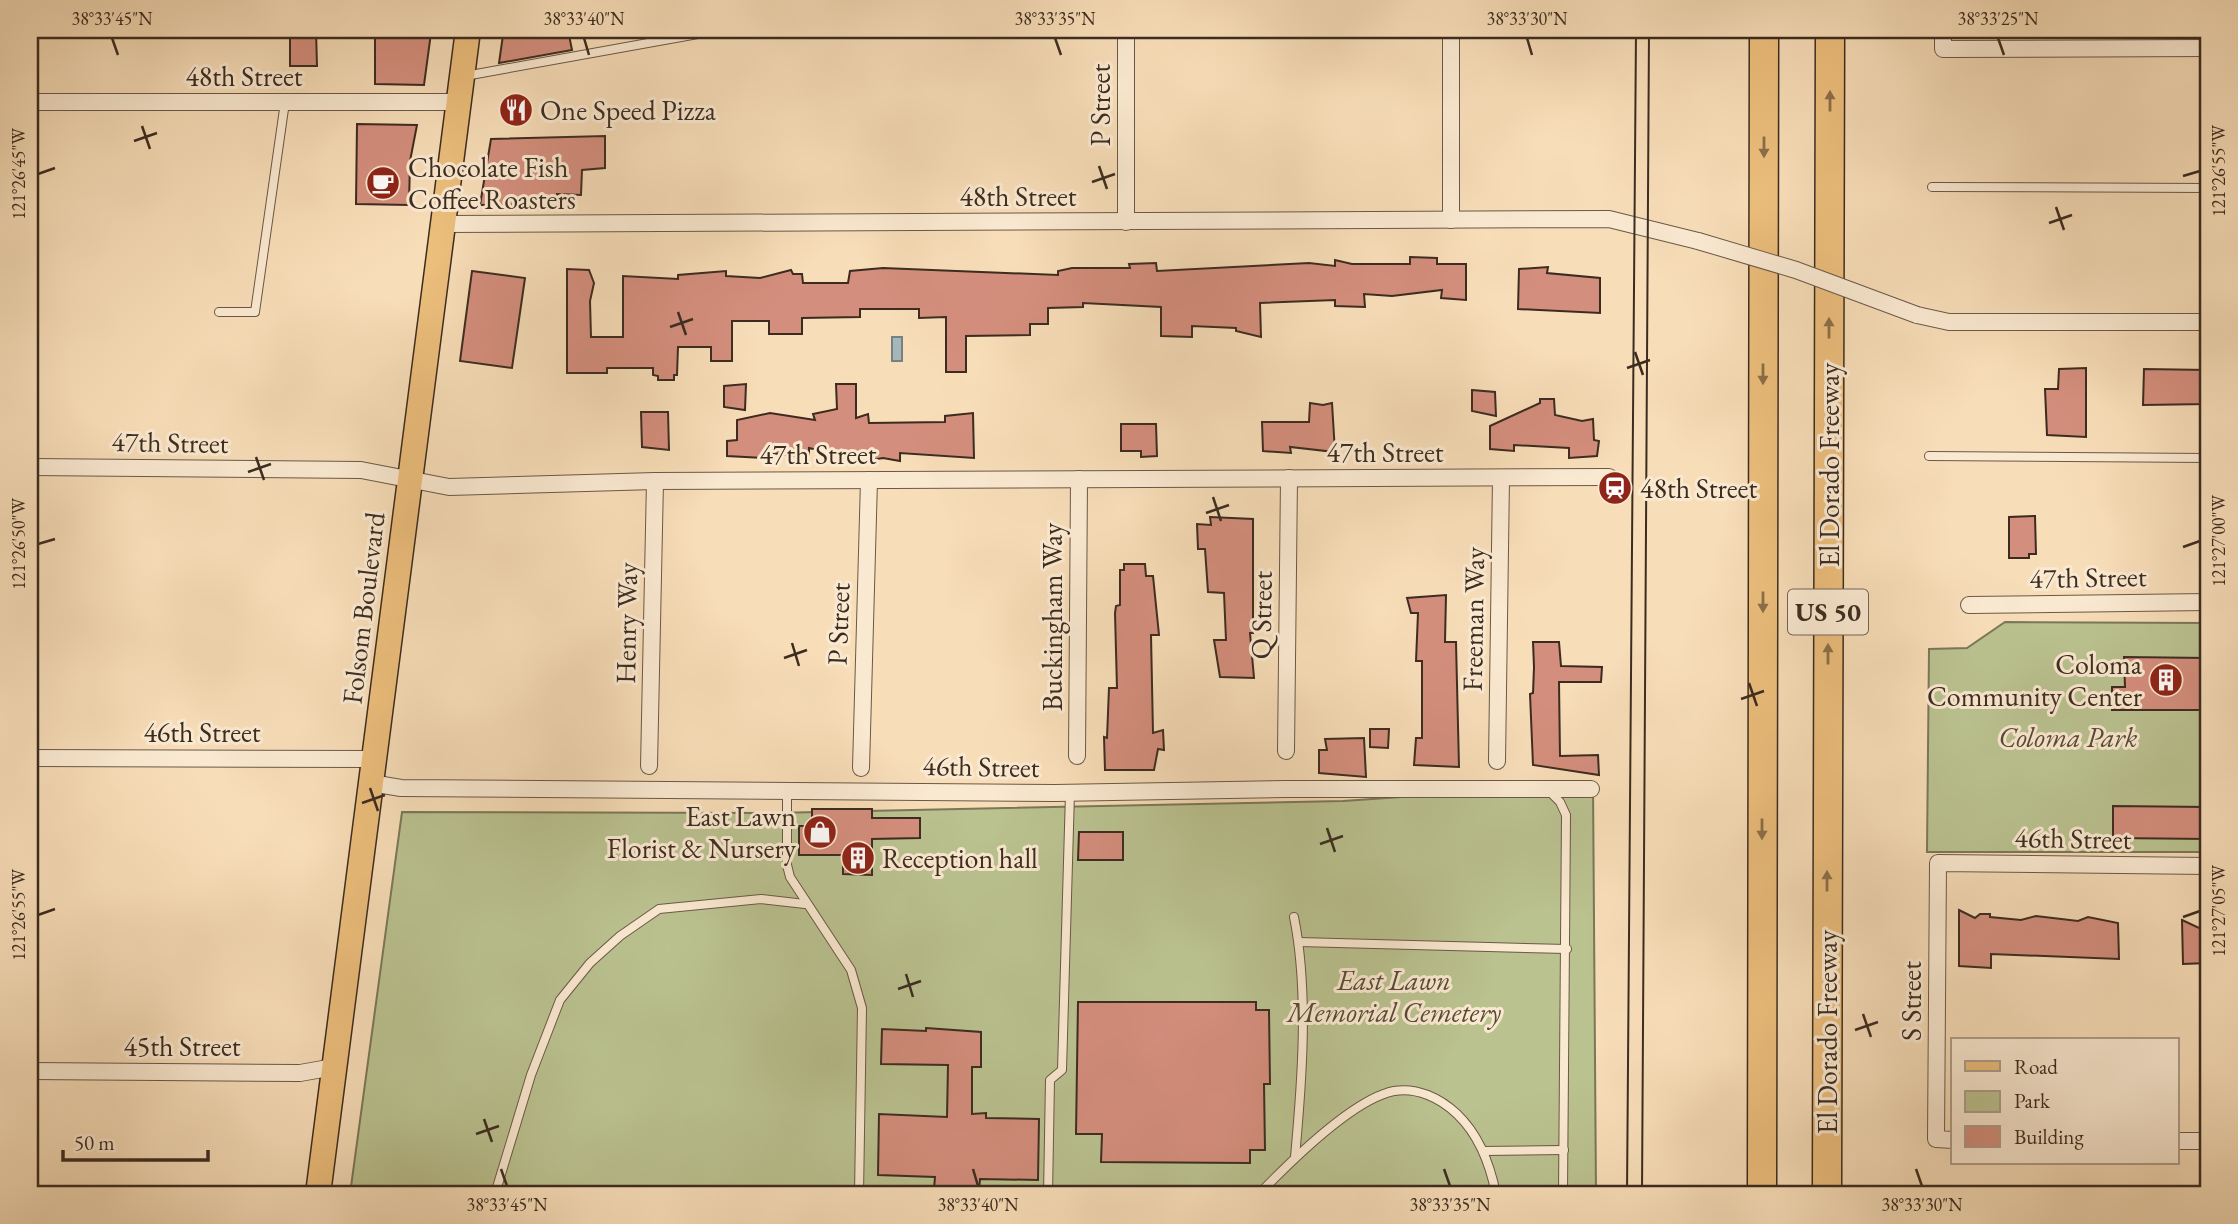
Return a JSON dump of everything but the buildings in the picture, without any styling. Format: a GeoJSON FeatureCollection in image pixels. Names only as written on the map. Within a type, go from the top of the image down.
{"type":"FeatureCollection","features":[{"type":"Feature","properties":{"kind":"highway","name":"US 50"},"geometry":{"type":"LineString","coordinates":[[1762,1194],[1764,30]]}},
{"type":"Feature","properties":{"kind":"highway","name":"El Dorado Freeway"},"geometry":{"type":"LineString","coordinates":[[1826,1194],[1830,30]]}},
{"type":"Feature","properties":{"kind":"main road","name":"Folsom Boulevard"},"geometry":{"type":"LineString","coordinates":[[318,1194],[468,30]]}},
{"type":"Feature","properties":{"kind":"street","name":"P Street"},"geometry":{"type":"LineString","coordinates":[[1126,30],[1126,222]]}},
{"type":"Feature","properties":{"kind":"street"},"geometry":{"type":"LineString","coordinates":[[1451,30],[1451,220]]}},
{"type":"Feature","properties":{"kind":"street"},"geometry":{"type":"LineString","coordinates":[[1943,30],[1943,49],[2208,48]]}},
{"type":"Feature","properties":{"kind":"street","name":"48th Street"},"geometry":{"type":"LineString","coordinates":[[30,102],[458,102]]}},
{"type":"Feature","properties":{"kind":"street","name":"48th Street"},"geometry":{"type":"LineString","coordinates":[[443,225],[1609,219],[1698,241],[1796,270],[1917,315],[1949,322],[2208,322]]}},
{"type":"Feature","properties":{"kind":"street","name":"47th Street"},"geometry":{"type":"LineString","coordinates":[[30,467],[361,470],[449,487],[655,481],[1609,477]]}},
{"type":"Feature","properties":{"kind":"street","name":"Q Street"},"geometry":{"type":"LineString","coordinates":[[1286,751],[1289,478]]}},
{"type":"Feature","properties":{"kind":"street","name":"Freeman Way"},"geometry":{"type":"LineString","coordinates":[[1497,761],[1501,478]]}},
{"type":"Feature","properties":{"kind":"street","name":"Buckingham Way"},"geometry":{"type":"LineString","coordinates":[[1077,755],[1079,479]]}},
{"type":"Feature","properties":{"kind":"street","name":"P Street"},"geometry":{"type":"LineString","coordinates":[[861,768],[869,480]]}},
{"type":"Feature","properties":{"kind":"street","name":"Henry Way"},"geometry":{"type":"LineString","coordinates":[[649,766],[655,481]]}},
{"type":"Feature","properties":{"kind":"street","name":"47th Street"},"geometry":{"type":"LineString","coordinates":[[1969,604],[2208,602]]}},
{"type":"Feature","properties":{"kind":"street","name":"46th Street"},"geometry":{"type":"LineString","coordinates":[[30,758],[372,771],[401,789],[1070,793],[1285,789],[1549,792],[1591,789]]}},
{"type":"Feature","properties":{"kind":"street","name":"46th Street"},"geometry":{"type":"LineString","coordinates":[[1938,863],[2208,866]]}},
{"type":"Feature","properties":{"kind":"street","name":"S Street"},"geometry":{"type":"LineString","coordinates":[[1938,863],[1936,1139],[1951,1139]]}},
{"type":"Feature","properties":{"kind":"street","name":"45th Street"},"geometry":{"type":"LineString","coordinates":[[30,1071],[300,1073],[334,1067]]}},
{"type":"Feature","properties":{"kind":"street"},"geometry":{"type":"LineString","coordinates":[[2178,1141],[2208,1141]]}},
{"type":"Feature","properties":{"kind":"lane"},"geometry":{"type":"LineString","coordinates":[[462,76],[720,30]]}},
{"type":"Feature","properties":{"kind":"lane"},"geometry":{"type":"LineString","coordinates":[[219,312],[255,312],[285,102]]}},
{"type":"Feature","properties":{"kind":"lane"},"geometry":{"type":"LineString","coordinates":[[1932,187],[2208,188]]}},
{"type":"Feature","properties":{"kind":"lane"},"geometry":{"type":"LineString","coordinates":[[1928,456],[2208,458]]}},
{"type":"Feature","properties":{"kind":"lane"},"geometry":{"type":"LineString","coordinates":[[787,790],[787,865],[805,904],[851,970],[862,1008],[859,1194]]}},
{"type":"Feature","properties":{"kind":"lane"},"geometry":{"type":"LineString","coordinates":[[1549,792],[1560,802],[1566,816],[1563,1194]]}},
{"type":"Feature","properties":{"kind":"lane"},"geometry":{"type":"LineString","coordinates":[[1048,1194],[1050,1080],[1062,1069],[1070,793]]}},
{"type":"Feature","properties":{"kind":"lane"},"geometry":{"type":"LineString","coordinates":[[495,1194],[531,1075],[560,1000],[590,962],[659,909],[761,899],[805,904]]}},
{"type":"Feature","properties":{"kind":"lane"},"geometry":{"type":"LineString","coordinates":[[1294,917],[1299,942],[1302,1056],[1295,1157]]}},
{"type":"Feature","properties":{"kind":"lane"},"geometry":{"type":"LineString","coordinates":[[1299,942],[1567,949]]}},
{"type":"Feature","properties":{"kind":"lane"},"geometry":{"type":"LineString","coordinates":[[1259,1194],[1310,1143],[1362,1107],[1397,1090],[1423,1093],[1450,1107],[1462,1119],[1483,1151],[1496,1194]]}},
{"type":"Feature","properties":{"kind":"lane"},"geometry":{"type":"LineString","coordinates":[[1483,1151],[1564,1150]]}},
{"type":"Feature","properties":{"kind":"green space","name":"Coloma Park"},"geometry":{"type":"Polygon","coordinates":[[[2005,622],[2208,623],[2208,852],[1927,852],[1929,649],[1967,648],[2005,622]]]}},
{"type":"Feature","properties":{"kind":"green space","name":"East Lawn Memorial Cemetery"},"geometry":{"type":"Polygon","coordinates":[[[1593,784],[1596,1194],[350,1194],[402,812],[772,813],[1343,801],[1593,784]]]}},
{"type":"Feature","properties":{"kind":"shaded area"},"geometry":{"type":"Polygon","coordinates":[[[892,337],[902,337],[902,361],[892,361],[892,337]]]}},
{"type":"Feature","properties":{"kind":"tram line"},"geometry":{"type":"LineString","coordinates":[[1627,1194],[1636,30]]}},
{"type":"Feature","properties":{"kind":"tram line"},"geometry":{"type":"LineString","coordinates":[[1642,1194],[1649,30]]}},
{"type":"Feature","properties":{"kind":"place","name":"One Speed Pizza"},"geometry":{"type":"Point","coordinates":[516,110]}},
{"type":"Feature","properties":{"kind":"place","name":"Chocolate Fish Coffee Roasters"},"geometry":{"type":"Point","coordinates":[383,183]}},
{"type":"Feature","properties":{"kind":"place","name":"48th Street"},"geometry":{"type":"Point","coordinates":[1615,488]}},
{"type":"Feature","properties":{"kind":"place","name":"Coloma Community Center"},"geometry":{"type":"Point","coordinates":[2166,680]}},
{"type":"Feature","properties":{"kind":"place","name":"East Lawn Florist & Nursery"},"geometry":{"type":"Point","coordinates":[820,832]}},
{"type":"Feature","properties":{"kind":"place","name":"Reception hall"},"geometry":{"type":"Point","coordinates":[858,858]}}]}
